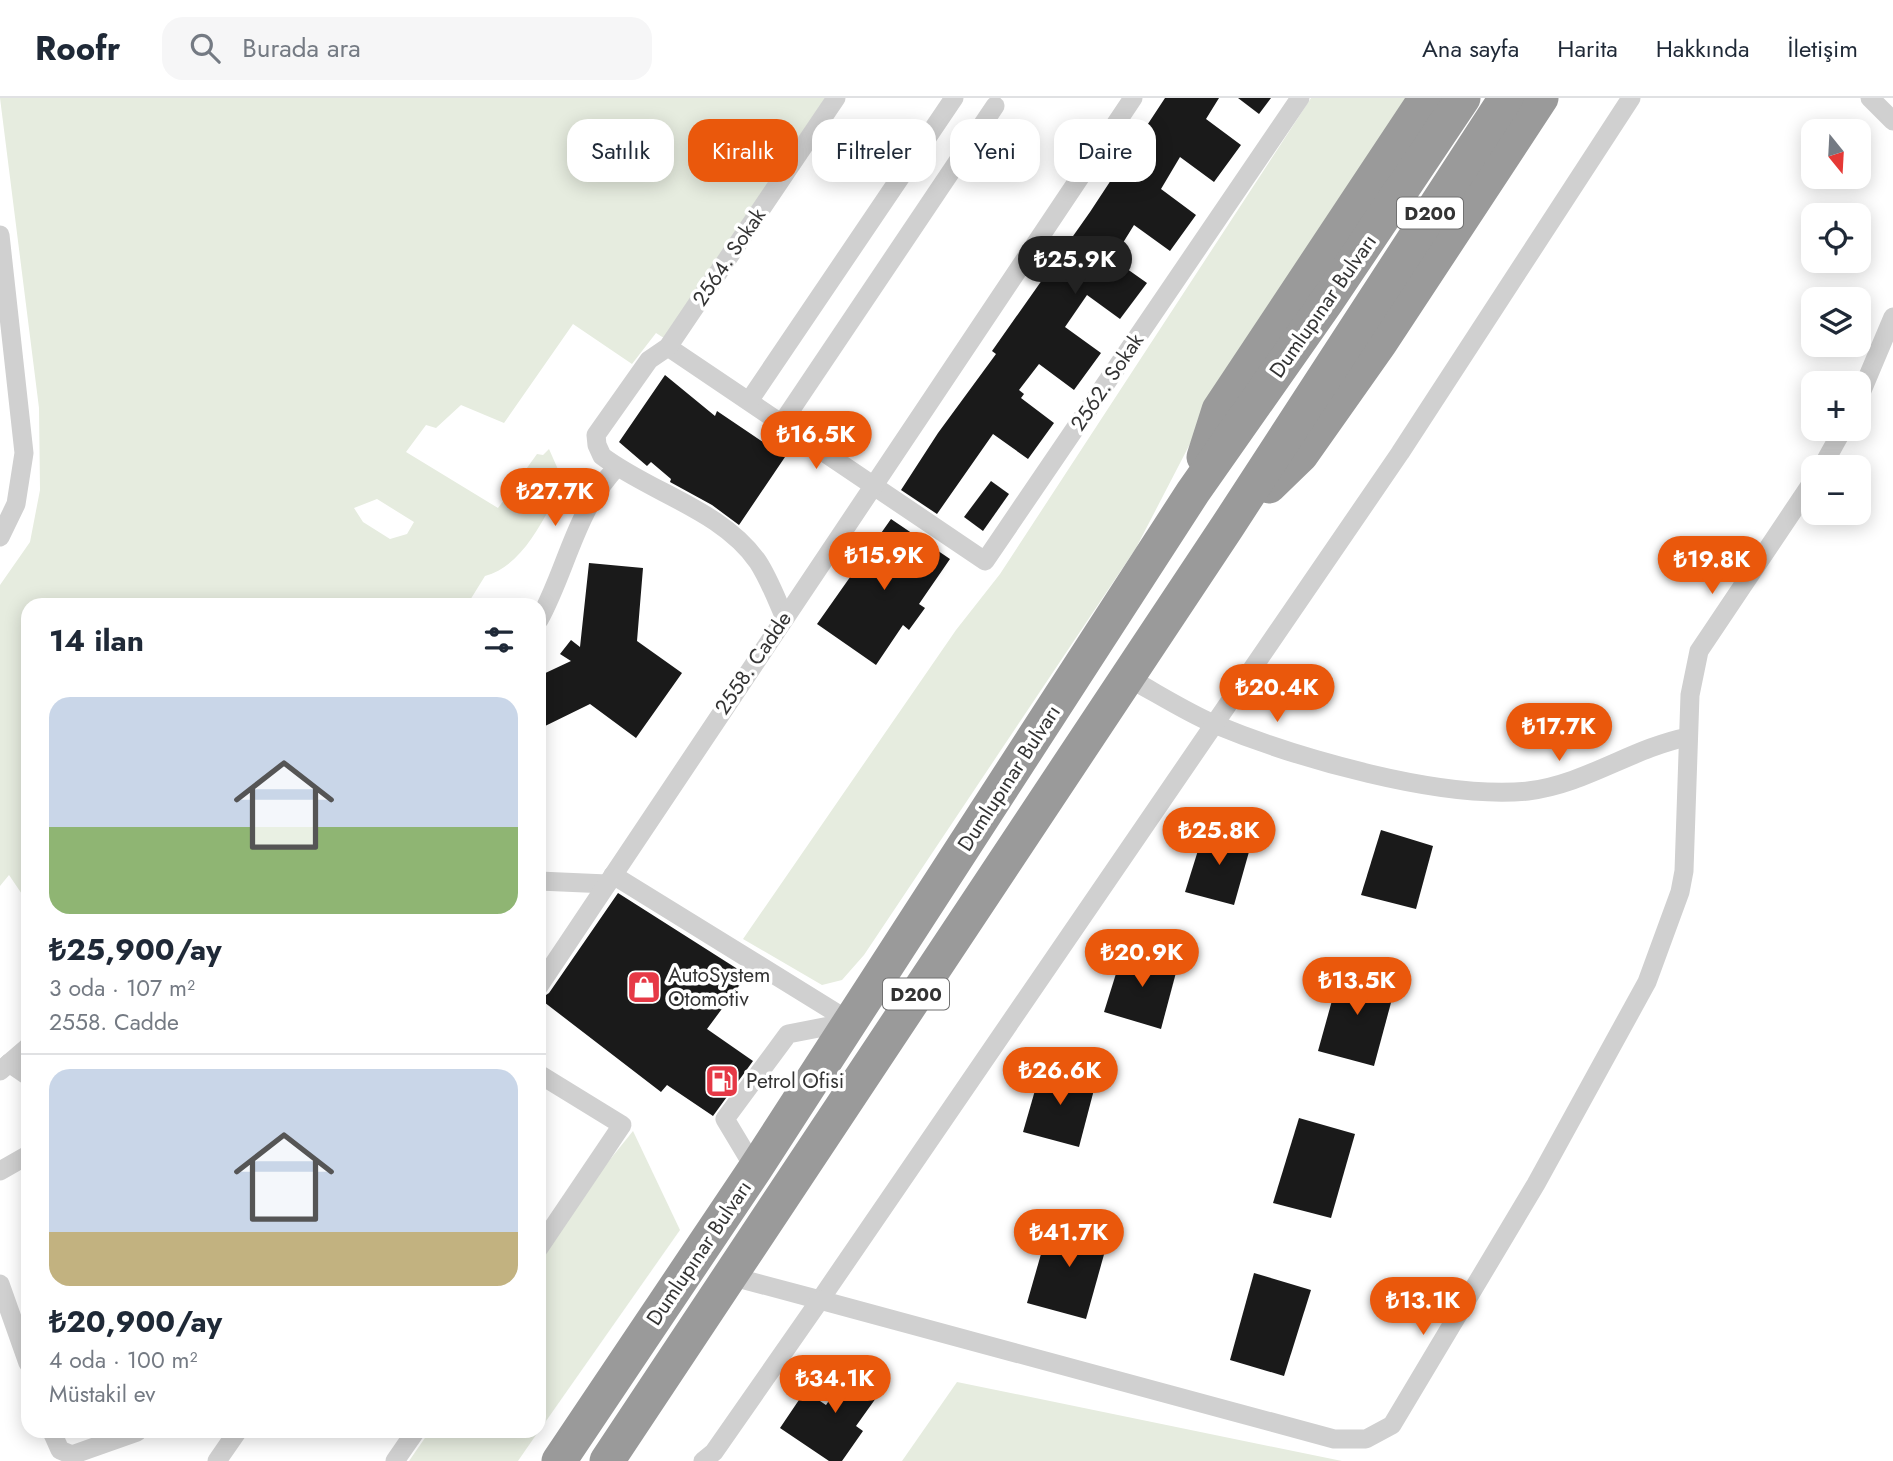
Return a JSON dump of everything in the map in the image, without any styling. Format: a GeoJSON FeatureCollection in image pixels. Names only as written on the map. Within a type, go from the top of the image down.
{"type":"FeatureCollection","features":[{"type":"Feature","properties":{"kind":"highway"},"geometry":{"type":"LineString","coordinates":[[1193,492],[1219,410],[1426,98]]}},
{"type":"Feature","properties":{"kind":"highway","name":"Dumlupınar Bulvarı"},"geometry":{"type":"LineString","coordinates":[[559,1461],[851,1022],[1193,492],[1327,301],[1463,98]]}},
{"type":"Feature","properties":{"kind":"highway","name":"Dumlupınar Bulvarı"},"geometry":{"type":"LineString","coordinates":[[607,1461],[1125,676],[1227,527],[1353,328],[1506,98]]}},
{"type":"Feature","properties":{"kind":"highway"},"geometry":{"type":"LineString","coordinates":[[1227,527],[1301,455],[1380,343],[1541,98]]}},
{"type":"Feature","properties":{"kind":"street","name":"2564. Sokak"},"geometry":{"type":"LineString","coordinates":[[617,467],[602,456],[596,435],[649,360],[668,347],[836,98]]}},
{"type":"Feature","properties":{"kind":"street"},"geometry":{"type":"LineString","coordinates":[[749,401],[954,98]]}},
{"type":"Feature","properties":{"kind":"street","name":"2558. Cadde"},"geometry":{"type":"LineString","coordinates":[[546,975],[1133,98]]}},
{"type":"Feature","properties":{"kind":"street","name":"2562. Sokak"},"geometry":{"type":"LineString","coordinates":[[873,486],[985,561],[1300,98]]}},
{"type":"Feature","properties":{"kind":"street"},"geometry":{"type":"LineString","coordinates":[[703,1461],[714,1452],[820,1300],[1400,453],[1631,98]]}},
{"type":"Feature","properties":{"kind":"street"},"geometry":{"type":"LineString","coordinates":[[1870,98],[1893,121]]}},
{"type":"Feature","properties":{"kind":"street"},"geometry":{"type":"LineString","coordinates":[[782,423],[995,106]]}},
{"type":"Feature","properties":{"kind":"street"},"geometry":{"type":"LineString","coordinates":[[0,235],[24,453],[16,504],[0,537]]}},
{"type":"Feature","properties":{"kind":"street"},"geometry":{"type":"LineString","coordinates":[[1870,371],[1893,317]]}},
{"type":"Feature","properties":{"kind":"street"},"geometry":{"type":"LineString","coordinates":[[668,347],[873,486]]}},
{"type":"Feature","properties":{"kind":"street"},"geometry":{"type":"LineString","coordinates":[[546,603],[581,517],[600,486],[617,467],[695,510],[740,544],[758,563],[784,616]]}},
{"type":"Feature","properties":{"kind":"street"},"geometry":{"type":"LineString","coordinates":[[730,1276],[1334,1438],[1356,1441],[1384,1432],[1403,1410],[1536,1184],[1647,982],[1680,892],[1684,871],[1688,737],[1693,672],[1699,651],[1801,499]]}},
{"type":"Feature","properties":{"kind":"street"},"geometry":{"type":"LineString","coordinates":[[1125,676],[1213,723],[1314,757],[1374,774],[1485,792],[1530,791],[1572,780],[1644,748],[1688,737]]}},
{"type":"Feature","properties":{"kind":"street"},"geometry":{"type":"LineString","coordinates":[[546,881],[610,879],[851,1022]]}},
{"type":"Feature","properties":{"kind":"street"},"geometry":{"type":"LineString","coordinates":[[755,1168],[725,1119],[788,1034],[851,1022]]}},
{"type":"Feature","properties":{"kind":"street"},"geometry":{"type":"LineString","coordinates":[[21,1053],[4,1067],[21,1073]]}},
{"type":"Feature","properties":{"kind":"street"},"geometry":{"type":"LineString","coordinates":[[546,1078],[622,1125],[546,1238]]}},
{"type":"Feature","properties":{"kind":"street"},"geometry":{"type":"LineString","coordinates":[[0,1171],[21,1160]]}},
{"type":"Feature","properties":{"kind":"street"},"geometry":{"type":"LineString","coordinates":[[0,1284],[21,1343]]}},
{"type":"Feature","properties":{"kind":"street"},"geometry":{"type":"LineString","coordinates":[[55,1438],[60,1450],[72,1455],[120,1438]]}},
{"type":"Feature","properties":{"kind":"street"},"geometry":{"type":"LineString","coordinates":[[217,1461],[233,1438]]}},
{"type":"Feature","properties":{"kind":"street"},"geometry":{"type":"LineString","coordinates":[[396,1461],[411,1438]]}},
{"type":"Feature","properties":{"kind":"shaded area"},"geometry":{"type":"Polygon","coordinates":[[[0,98],[825,98],[798,139],[798,119],[688,119],[688,182],[770,182],[667,340],[656,333],[632,364],[573,324],[504,423],[461,405],[436,428],[426,425],[406,452],[498,508],[537,454],[543,455],[549,449],[564,483],[532,538],[511,561],[485,576],[471,598],[21,598],[21,893],[9,875],[0,886],[0,585],[30,542],[40,490],[39,408],[0,98]],[[377,499],[354,508],[363,522],[390,539],[407,534],[414,522],[377,499]]]}},
{"type":"Feature","properties":{"kind":"shaded area"},"geometry":{"type":"Polygon","coordinates":[[[1311,98],[1411,98],[1206,413],[1136,548],[864,955],[842,980],[822,985],[743,939],[956,630],[1000,574],[1311,98]]]}},
{"type":"Feature","properties":{"kind":"shaded area"},"geometry":{"type":"Polygon","coordinates":[[[633,1131],[680,1230],[546,1421],[546,1248],[583,1193],[633,1131]]]}},
{"type":"Feature","properties":{"kind":"shaded area"},"geometry":{"type":"Polygon","coordinates":[[[957,1382],[1342,1461],[902,1461],[957,1382]]]}},
{"type":"Feature","properties":{"kind":"shaded area"},"geometry":{"type":"Polygon","coordinates":[[[425,1438],[534,1438],[518,1461],[409,1461],[425,1438]]]}},
{"type":"Feature","properties":{"kind":"building"},"geometry":{"type":"Polygon","coordinates":[[[1165,98],[1219,98],[1206,119],[1241,145],[1214,182],[1180,157],[1161,189],[1196,215],[1170,251],[1134,225],[1113,259],[1147,283],[1120,319],[1087,295],[1065,327],[1101,353],[1074,390],[1039,364],[1019,390],[1024,394],[1021,398],[1054,423],[1028,459],[993,434],[937,514],[901,490],[938,433],[996,354],[992,351],[1110,182],[1156,182],[1156,119],[1151,119],[1165,98]]]}},
{"type":"Feature","properties":{"kind":"building"},"geometry":{"type":"Polygon","coordinates":[[[1238,98],[1271,98],[1259,114],[1238,98]]]}},
{"type":"Feature","properties":{"kind":"building"},"geometry":{"type":"Polygon","coordinates":[[[665,375],[715,416],[717,411],[785,457],[739,525],[712,505],[670,482],[671,479],[651,462],[647,466],[619,442],[665,375]]]}},
{"type":"Feature","properties":{"kind":"building"},"geometry":{"type":"Polygon","coordinates":[[[991,481],[1009,494],[983,531],[964,517],[991,481]]]}},
{"type":"Feature","properties":{"kind":"building"},"geometry":{"type":"Polygon","coordinates":[[[891,519],[950,559],[919,604],[925,608],[909,630],[903,625],[876,665],[817,624],[891,519]]]}},
{"type":"Feature","properties":{"kind":"building"},"geometry":{"type":"Polygon","coordinates":[[[589,563],[643,568],[637,641],[682,673],[636,738],[590,704],[546,726],[546,673],[571,661],[560,654],[571,640],[580,647],[589,563]]]}},
{"type":"Feature","properties":{"kind":"building"},"geometry":{"type":"Polygon","coordinates":[[[1205,828],[1252,841],[1234,905],[1185,892],[1205,828]]]}},
{"type":"Feature","properties":{"kind":"building"},"geometry":{"type":"Polygon","coordinates":[[[1381,830],[1433,846],[1416,909],[1361,895],[1381,830]]]}},
{"type":"Feature","properties":{"kind":"building","name":"AutoSystem Otomotiv"},"geometry":{"type":"Polygon","coordinates":[[[618,893],[747,975],[707,1029],[753,1061],[713,1116],[667,1085],[661,1092],[546,1004],[546,995],[618,893]]]}},
{"type":"Feature","properties":{"kind":"building"},"geometry":{"type":"Polygon","coordinates":[[[1124,948],[1178,965],[1161,1029],[1104,1012],[1124,948]]]}},
{"type":"Feature","properties":{"kind":"building"},"geometry":{"type":"Polygon","coordinates":[[[1341,968],[1396,984],[1374,1066],[1318,1051],[1341,968]]]}},
{"type":"Feature","properties":{"kind":"building"},"geometry":{"type":"Polygon","coordinates":[[[1042,1066],[1096,1082],[1079,1147],[1023,1132],[1042,1066]]]}},
{"type":"Feature","properties":{"kind":"building"},"geometry":{"type":"Polygon","coordinates":[[[1299,1118],[1355,1134],[1331,1218],[1273,1203],[1299,1118]]]}},
{"type":"Feature","properties":{"kind":"building"},"geometry":{"type":"Polygon","coordinates":[[[1051,1219],[1110,1233],[1086,1319],[1027,1303],[1051,1219]]]}},
{"type":"Feature","properties":{"kind":"building"},"geometry":{"type":"Polygon","coordinates":[[[1254,1273],[1311,1290],[1284,1376],[1230,1360],[1254,1273]]]}},
{"type":"Feature","properties":{"kind":"building"},"geometry":{"type":"Polygon","coordinates":[[[852,1360],[886,1384],[856,1426],[863,1431],[842,1461],[829,1461],[780,1428],[805,1391],[826,1405],[844,1379],[840,1377],[852,1360]]]}},
{"type":"Feature","properties":{"kind":"place","name":"AutoSystem Otomotiv"},"geometry":{"type":"Point","coordinates":[644,987]}},
{"type":"Feature","properties":{"kind":"place","name":"Petrol Ofisi"},"geometry":{"type":"Point","coordinates":[722,1081]}}]}
